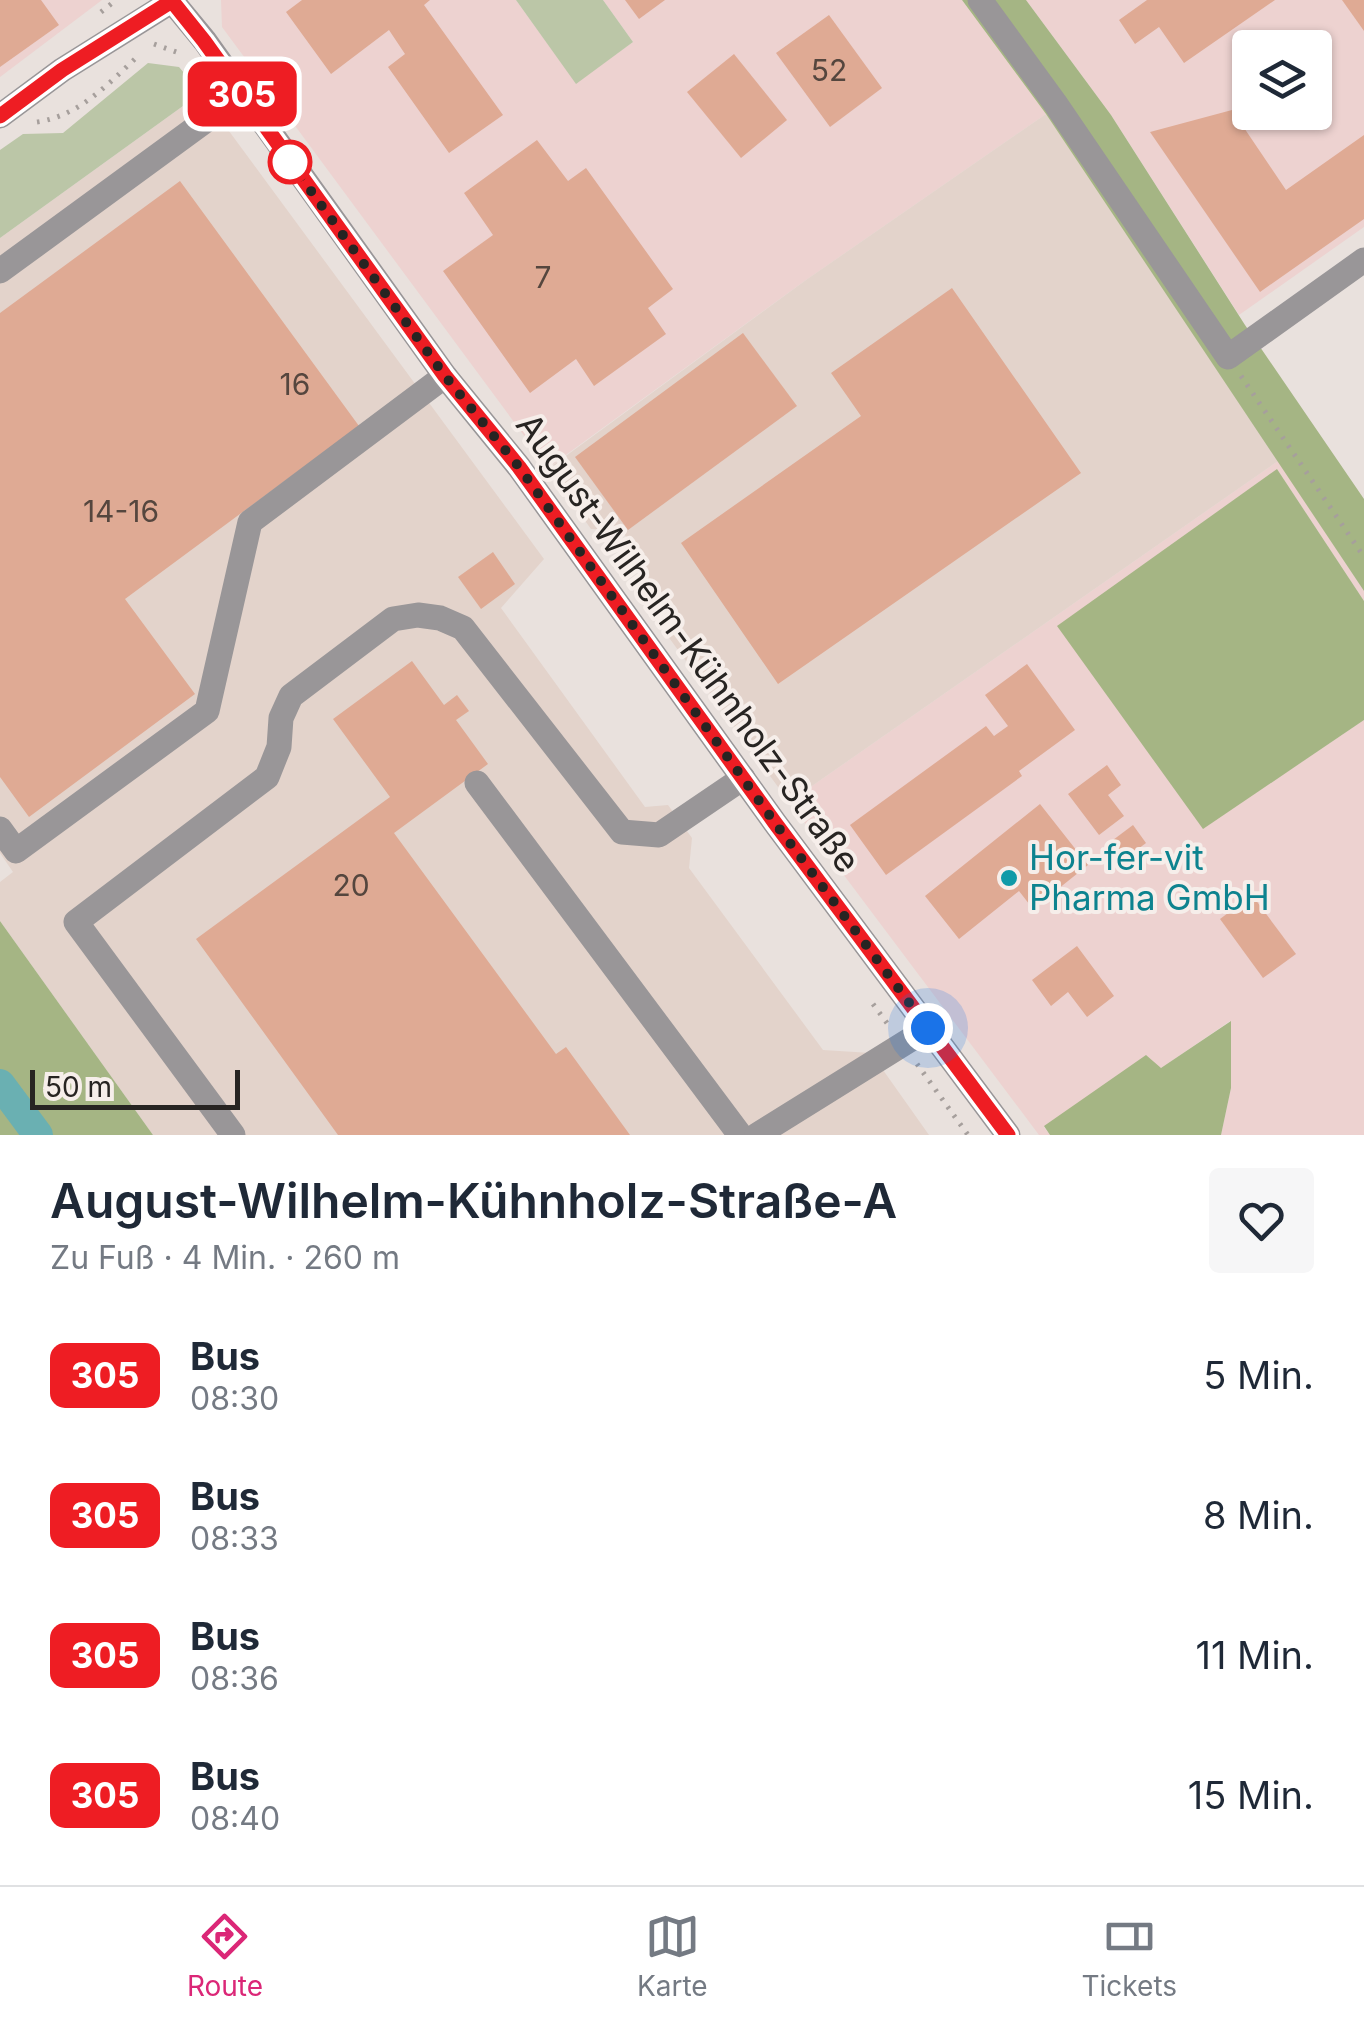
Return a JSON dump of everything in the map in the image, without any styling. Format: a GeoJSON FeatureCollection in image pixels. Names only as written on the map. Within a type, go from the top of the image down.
{"type":"FeatureCollection","features":[{"type":"Feature","properties":{"kind":"street"},"geometry":{"type":"LineString","coordinates":[[980,0],[1056,102],[1228,357],[1364,260]]}},
{"type":"Feature","properties":{"kind":"street"},"geometry":{"type":"LineString","coordinates":[[12,120],[62,70],[159,4]]}},
{"type":"Feature","properties":{"kind":"street","name":"August-Wilhelm-Kühnholz-Straße"},"geometry":{"type":"LineString","coordinates":[[159,4],[242,94],[445,376],[519,467],[1008,1135]]}},
{"type":"Feature","properties":{"kind":"street"},"geometry":{"type":"LineString","coordinates":[[0,271],[242,94]]}},
{"type":"Feature","properties":{"kind":"street"},"geometry":{"type":"LineString","coordinates":[[0,830],[16,851],[207,712],[250,522],[445,376]]}},
{"type":"Feature","properties":{"kind":"street"},"geometry":{"type":"LineString","coordinates":[[233,1135],[76,922],[268,777],[279,747],[281,718],[291,696],[394,619],[418,615],[440,618],[463,628],[622,832],[659,836],[743,778]]}},
{"type":"Feature","properties":{"kind":"street"},"geometry":{"type":"LineString","coordinates":[[477,783],[740,1135]]}},
{"type":"Feature","properties":{"kind":"street"},"geometry":{"type":"LineString","coordinates":[[757,1135],[928,1028]]}},
{"type":"Feature","properties":{"kind":"path"},"geometry":{"type":"LineString","coordinates":[[12,120],[60,118],[99,93],[138,56]]}},
{"type":"Feature","properties":{"kind":"path"},"geometry":{"type":"LineString","coordinates":[[1228,357],[1364,556]]}},
{"type":"Feature","properties":{"kind":"shaded area"},"geometry":{"type":"Polygon","coordinates":[[[0,0],[102,0],[0,77],[0,0]]]}},
{"type":"Feature","properties":{"kind":"shaded area"},"geometry":{"type":"Polygon","coordinates":[[[221,0],[516,0],[576,83],[633,42],[603,0],[962,0],[1046,114],[806,280],[548,468],[222,27],[221,0]]]}},
{"type":"Feature","properties":{"kind":"shaded area"},"geometry":{"type":"Polygon","coordinates":[[[1026,0],[1364,0],[1364,227],[1239,315],[1111,115],[1026,0]]]}},
{"type":"Feature","properties":{"kind":"shaded area"},"geometry":{"type":"Polygon","coordinates":[[[201,93],[544,559],[501,608],[645,807],[668,805],[692,838],[689,868],[823,1050],[871,1053],[929,1135],[153,1135],[0,921],[0,882],[13,872],[0,853],[0,238],[201,93]]]}},
{"type":"Feature","properties":{"kind":"shaded area"},"geometry":{"type":"Polygon","coordinates":[[[1046,114],[1278,461],[789,802],[640,598],[646,563],[621,530],[591,529],[548,469],[806,280],[1046,114]]]}},
{"type":"Feature","properties":{"kind":"shaded area"},"geometry":{"type":"Polygon","coordinates":[[[1278,461],[1364,591],[1364,601],[1277,469],[1203,828],[1364,720],[1364,1135],[1221,1135],[1231,1088],[1230,1021],[1160,1069],[1147,1056],[1044,1127],[1050,1135],[1039,1135],[789,802],[1278,461]]]}},
{"type":"Feature","properties":{"kind":"green space"},"geometry":{"type":"Polygon","coordinates":[[[516,0],[603,0],[633,42],[576,84],[516,0]]]}},
{"type":"Feature","properties":{"kind":"green space"},"geometry":{"type":"Polygon","coordinates":[[[962,0],[1026,0],[1111,115],[1245,325],[1364,499],[1364,591],[1046,114],[962,0]]]}},
{"type":"Feature","properties":{"kind":"green space"},"geometry":{"type":"Polygon","coordinates":[[[148,63],[179,67],[201,93],[0,238],[0,150],[23,134],[63,133],[148,63]]]}},
{"type":"Feature","properties":{"kind":"green space"},"geometry":{"type":"Polygon","coordinates":[[[1277,469],[1364,601],[1364,720],[1203,829],[1057,626],[1277,469]]]}},
{"type":"Feature","properties":{"kind":"green space"},"geometry":{"type":"Polygon","coordinates":[[[0,921],[153,1135],[0,1135],[0,921]]]}},
{"type":"Feature","properties":{"kind":"green space"},"geometry":{"type":"Polygon","coordinates":[[[1231,1021],[1231,1088],[1221,1135],[1050,1135],[1044,1126],[1146,1055],[1161,1068],[1231,1021]]]}},
{"type":"Feature","properties":{"kind":"building"},"geometry":{"type":"Polygon","coordinates":[[[0,0],[41,0],[59,25],[0,67],[0,0]]]}},
{"type":"Feature","properties":{"kind":"building"},"geometry":{"type":"Polygon","coordinates":[[[302,0],[430,0],[424,5],[503,115],[449,153],[388,67],[405,54],[389,30],[331,74],[286,12],[302,0]]]}},
{"type":"Feature","properties":{"kind":"building"},"geometry":{"type":"Polygon","coordinates":[[[625,0],[665,0],[639,19],[625,0]]]}},
{"type":"Feature","properties":{"kind":"building"},"geometry":{"type":"Polygon","coordinates":[[[1147,0],[1275,0],[1184,63],[1159,27],[1135,44],[1119,20],[1147,0]]]}},
{"type":"Feature","properties":{"kind":"building"},"geometry":{"type":"Polygon","coordinates":[[[1342,0],[1364,0],[1364,31],[1342,0]]]}},
{"type":"Feature","properties":{"kind":"building"},"geometry":{"type":"Polygon","coordinates":[[[829,15],[882,88],[830,127],[776,53],[829,15]]]}},
{"type":"Feature","properties":{"kind":"building"},"geometry":{"type":"Polygon","coordinates":[[[734,54],[787,120],[741,158],[687,92],[734,54]]]}},
{"type":"Feature","properties":{"kind":"building"},"geometry":{"type":"Polygon","coordinates":[[[1232,110],[1232,130],[1246,130],[1286,190],[1364,135],[1364,219],[1260,292],[1150,132],[1232,110]]]}},
{"type":"Feature","properties":{"kind":"building"},"geometry":{"type":"Polygon","coordinates":[[[537,140],[568,181],[586,168],[673,289],[648,308],[666,334],[594,386],[576,359],[530,393],[443,271],[493,235],[464,193],[537,140]]]}},
{"type":"Feature","properties":{"kind":"building"},"geometry":{"type":"Polygon","coordinates":[[[180,181],[359,426],[125,599],[195,694],[29,817],[0,777],[0,313],[180,181]]]}},
{"type":"Feature","properties":{"kind":"building"},"geometry":{"type":"Polygon","coordinates":[[[952,288],[1081,473],[778,684],[681,543],[861,416],[831,373],[952,288]]]}},
{"type":"Feature","properties":{"kind":"building"},"geometry":{"type":"Polygon","coordinates":[[[743,333],[797,406],[628,530],[575,457],[743,333]]]}},
{"type":"Feature","properties":{"kind":"building"},"geometry":{"type":"Polygon","coordinates":[[[493,552],[515,584],[481,609],[458,577],[493,552]]]}},
{"type":"Feature","properties":{"kind":"building"},"geometry":{"type":"Polygon","coordinates":[[[412,661],[444,705],[457,695],[469,711],[456,720],[488,764],[394,833],[556,1054],[566,1047],[630,1135],[338,1135],[196,939],[390,797],[333,719],[412,661]]]}},
{"type":"Feature","properties":{"kind":"building"},"geometry":{"type":"Polygon","coordinates":[[[1027,664],[1075,730],[1019,771],[1022,776],[886,875],[850,825],[986,726],[994,736],[1008,726],[985,695],[1027,664]]]}},
{"type":"Feature","properties":{"kind":"building"},"geometry":{"type":"Polygon","coordinates":[[[1107,765],[1121,785],[1108,795],[1124,816],[1099,835],[1068,794],[1107,765]]]}},
{"type":"Feature","properties":{"kind":"building","name":"Hor-fer-vit Pharma GmbH"},"geometry":{"type":"Polygon","coordinates":[[[1040,804],[1088,865],[1033,909],[1019,891],[959,939],[925,896],[1040,804]]]}},
{"type":"Feature","properties":{"kind":"building"},"geometry":{"type":"Polygon","coordinates":[[[1133,825],[1146,843],[1122,861],[1109,843],[1133,825]]]}},
{"type":"Feature","properties":{"kind":"building"},"geometry":{"type":"Polygon","coordinates":[[[1252,895],[1296,954],[1263,978],[1220,919],[1252,895]]]}},
{"type":"Feature","properties":{"kind":"building"},"geometry":{"type":"Polygon","coordinates":[[[1077,946],[1114,996],[1087,1017],[1068,992],[1051,1006],[1032,980],[1077,946]]]}},
{"type":"Feature","properties":{"kind":"waterway"},"geometry":{"type":"LineString","coordinates":[[0,1084],[38,1135]]}},
{"type":"Feature","properties":{"kind":"bus line","name":"305"},"geometry":{"type":"LineString","coordinates":[[0,116],[62,70],[172,1],[1008,1135]]}},
{"type":"Feature","properties":{"kind":"place","name":"Hor-fer-vit Pharma GmbH"},"geometry":{"type":"Point","coordinates":[1009,878]}},
{"type":"Feature","properties":{"kind":"route"},"geometry":{"type":"LineString","coordinates":[[290,162],[445,376],[519,467],[928,1028]]}}]}
